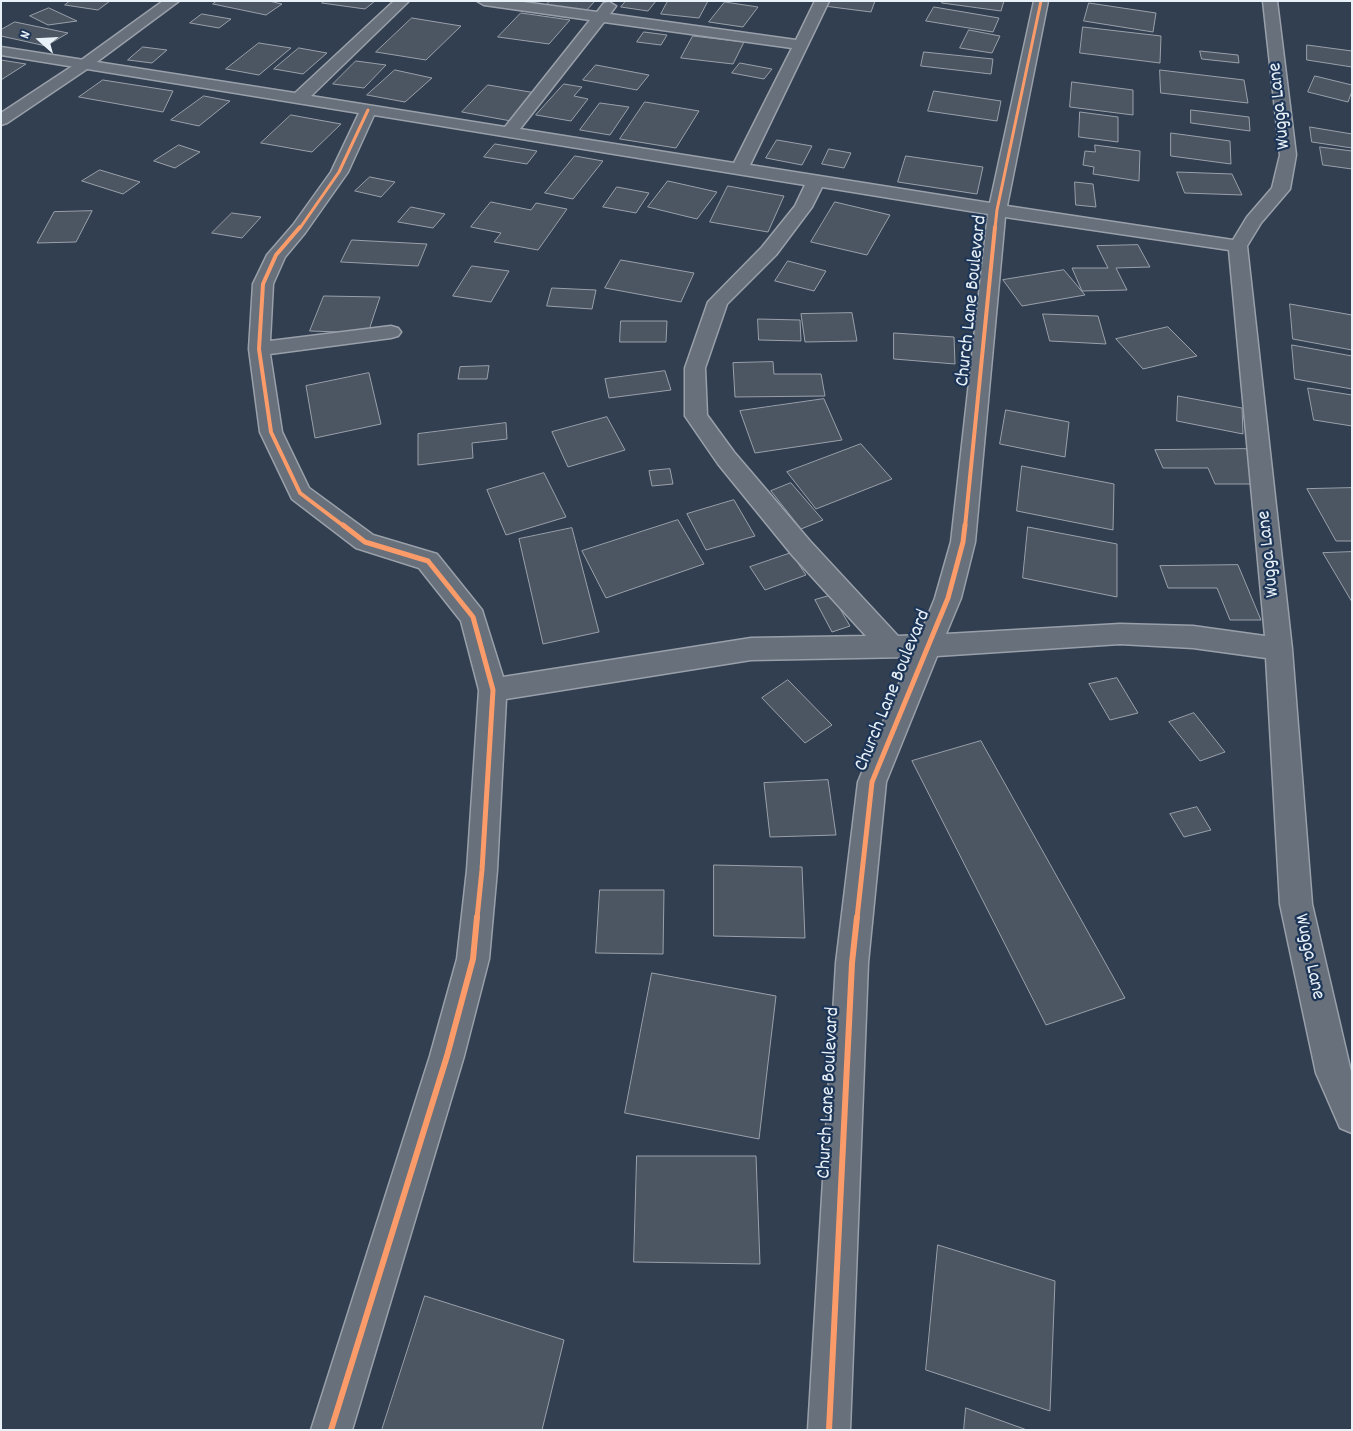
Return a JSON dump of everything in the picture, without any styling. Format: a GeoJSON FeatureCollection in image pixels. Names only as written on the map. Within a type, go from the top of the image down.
{"type":"FeatureCollection","features":[{"type":"Feature","properties":{"kind":"street"},"geometry":{"type":"LineString","coordinates":[[1,120],[85,64],[172,1]]}},
{"type":"Feature","properties":{"kind":"street"},"geometry":{"type":"LineString","coordinates":[[298,99],[402,1]]}},
{"type":"Feature","properties":{"kind":"street"},"geometry":{"type":"LineString","coordinates":[[484,1],[801,45]]}},
{"type":"Feature","properties":{"kind":"street"},"geometry":{"type":"LineString","coordinates":[[509,132],[612,1]]}},
{"type":"Feature","properties":{"kind":"street"},"geometry":{"type":"LineString","coordinates":[[740,169],[822,1]]}},
{"type":"Feature","properties":{"kind":"street","name":"Church Lane Boulevard"},"geometry":{"type":"LineString","coordinates":[[829,1430],[852,963],[872,782],[948,598],[963,542],[997,210],[1041,1]]}},
{"type":"Feature","properties":{"kind":"street","name":"Wugga Lane"},"geometry":{"type":"LineString","coordinates":[[1270,1],[1288,155],[1281,189],[1253,221],[1238,246],[1240,277],[1246,312],[1279,649],[1296,904],[1333,1073],[1352,1116]]}},
{"type":"Feature","properties":{"kind":"street"},"geometry":{"type":"LineString","coordinates":[[1,51],[997,210],[1238,246]]}},
{"type":"Feature","properties":{"kind":"street"},"geometry":{"type":"LineString","coordinates":[[331,1430],[447,1056],[473,959],[482,870],[493,690],[473,617],[428,561],[365,542],[300,493],[272,432],[259,349],[263,284],[276,255],[299,229],[339,172],[368,110]]}},
{"type":"Feature","properties":{"kind":"street"},"geometry":{"type":"LineString","coordinates":[[816,181],[803,207],[769,252],[718,302],[695,368],[696,416],[726,458],[801,548],[892,647]]}},
{"type":"Feature","properties":{"kind":"street"},"geometry":{"type":"LineString","coordinates":[[259,349],[392,332]]}},
{"type":"Feature","properties":{"kind":"street"},"geometry":{"type":"LineString","coordinates":[[493,690],[751,649],[928,646],[1120,634],[1193,637],[1279,649]]}},
{"type":"Feature","properties":{"kind":"building"},"geometry":{"type":"Polygon","coordinates":[[[70,1],[110,1],[98,10],[65,5],[70,1]]]}},
{"type":"Feature","properties":{"kind":"building"},"geometry":{"type":"Polygon","coordinates":[[[217,1],[269,1],[282,4],[266,15],[213,4],[217,1]]]}},
{"type":"Feature","properties":{"kind":"building"},"geometry":{"type":"Polygon","coordinates":[[[324,1],[375,1],[365,9],[322,3],[324,1]]]}},
{"type":"Feature","properties":{"kind":"building"},"geometry":{"type":"Polygon","coordinates":[[[550,1],[595,1],[584,13],[545,6],[550,1]]]}},
{"type":"Feature","properties":{"kind":"building"},"geometry":{"type":"Polygon","coordinates":[[[626,1],[656,1],[648,11],[621,7],[626,1]]]}},
{"type":"Feature","properties":{"kind":"building"},"geometry":{"type":"Polygon","coordinates":[[[668,1],[708,1],[699,18],[661,14],[668,1]]]}},
{"type":"Feature","properties":{"kind":"building"},"geometry":{"type":"Polygon","coordinates":[[[826,1],[875,1],[871,12],[824,6],[826,1]]]}},
{"type":"Feature","properties":{"kind":"building"},"geometry":{"type":"Polygon","coordinates":[[[943,1],[1004,1],[1001,11],[942,3],[943,1]]]}},
{"type":"Feature","properties":{"kind":"building"},"geometry":{"type":"Polygon","coordinates":[[[725,2],[758,7],[743,27],[709,22],[725,2]]]}},
{"type":"Feature","properties":{"kind":"building"},"geometry":{"type":"Polygon","coordinates":[[[1089,3],[1156,13],[1153,32],[1084,21],[1089,3]]]}},
{"type":"Feature","properties":{"kind":"building"},"geometry":{"type":"Polygon","coordinates":[[[934,7],[999,18],[993,32],[926,21],[934,7]]]}},
{"type":"Feature","properties":{"kind":"building"},"geometry":{"type":"Polygon","coordinates":[[[49,8],[77,21],[48,25],[30,16],[49,8]]]}},
{"type":"Feature","properties":{"kind":"building"},"geometry":{"type":"Polygon","coordinates":[[[521,13],[570,20],[549,44],[498,37],[521,13]]]}},
{"type":"Feature","properties":{"kind":"building"},"geometry":{"type":"Polygon","coordinates":[[[202,14],[231,19],[219,28],[190,23],[202,14]]]}},
{"type":"Feature","properties":{"kind":"building"},"geometry":{"type":"Polygon","coordinates":[[[412,18],[461,26],[426,60],[376,52],[412,18]]]}},
{"type":"Feature","properties":{"kind":"building"},"geometry":{"type":"Polygon","coordinates":[[[15,22],[68,33],[46,46],[1,36],[1,30],[15,22]]]}},
{"type":"Feature","properties":{"kind":"building"},"geometry":{"type":"Polygon","coordinates":[[[1083,27],[1161,36],[1160,63],[1080,53],[1083,27]]]}},
{"type":"Feature","properties":{"kind":"building"},"geometry":{"type":"Polygon","coordinates":[[[969,30],[1000,36],[992,53],[960,48],[969,30]]]}},
{"type":"Feature","properties":{"kind":"building"},"geometry":{"type":"Polygon","coordinates":[[[644,32],[667,35],[661,45],[637,42],[644,32]]]}},
{"type":"Feature","properties":{"kind":"building"},"geometry":{"type":"Polygon","coordinates":[[[693,36],[744,42],[733,64],[681,58],[693,36]]]}},
{"type":"Feature","properties":{"kind":"building"},"geometry":{"type":"Polygon","coordinates":[[[259,43],[291,48],[259,75],[226,69],[259,43]]]}},
{"type":"Feature","properties":{"kind":"building"},"geometry":{"type":"Polygon","coordinates":[[[1307,45],[1352,51],[1352,67],[1307,60],[1307,45]]]}},
{"type":"Feature","properties":{"kind":"building"},"geometry":{"type":"Polygon","coordinates":[[[143,47],[167,50],[152,63],[128,60],[143,47]]]}},
{"type":"Feature","properties":{"kind":"building"},"geometry":{"type":"Polygon","coordinates":[[[299,48],[327,53],[303,74],[274,69],[299,48]]]}},
{"type":"Feature","properties":{"kind":"building"},"geometry":{"type":"Polygon","coordinates":[[[1200,51],[1238,55],[1239,63],[1202,59],[1200,51]]]}},
{"type":"Feature","properties":{"kind":"building"},"geometry":{"type":"Polygon","coordinates":[[[924,52],[993,59],[991,74],[921,66],[924,52]]]}},
{"type":"Feature","properties":{"kind":"building"},"geometry":{"type":"Polygon","coordinates":[[[1,60],[26,64],[1,80],[1,60]]]}},
{"type":"Feature","properties":{"kind":"building"},"geometry":{"type":"Polygon","coordinates":[[[356,61],[386,65],[364,88],[333,84],[356,61]]]}},
{"type":"Feature","properties":{"kind":"building"},"geometry":{"type":"Polygon","coordinates":[[[740,63],[772,69],[764,79],[732,73],[740,63]]]}},
{"type":"Feature","properties":{"kind":"building"},"geometry":{"type":"Polygon","coordinates":[[[596,65],[649,75],[637,90],[583,80],[596,65]]]}},
{"type":"Feature","properties":{"kind":"building"},"geometry":{"type":"Polygon","coordinates":[[[395,70],[432,78],[405,102],[367,95],[395,70]]]}},
{"type":"Feature","properties":{"kind":"building"},"geometry":{"type":"Polygon","coordinates":[[[1160,70],[1244,80],[1248,103],[1161,93],[1160,70]]]}},
{"type":"Feature","properties":{"kind":"building"},"geometry":{"type":"Polygon","coordinates":[[[1315,76],[1352,85],[1348,102],[1308,92],[1315,76]]]}},
{"type":"Feature","properties":{"kind":"building"},"geometry":{"type":"Polygon","coordinates":[[[103,80],[173,91],[163,112],[79,97],[103,80]]]}},
{"type":"Feature","properties":{"kind":"building"},"geometry":{"type":"Polygon","coordinates":[[[1072,82],[1133,90],[1133,115],[1070,107],[1072,82]]]}},
{"type":"Feature","properties":{"kind":"building"},"geometry":{"type":"Polygon","coordinates":[[[564,84],[582,87],[574,96],[588,99],[571,121],[536,115],[564,84]]]}},
{"type":"Feature","properties":{"kind":"building"},"geometry":{"type":"Polygon","coordinates":[[[488,85],[536,93],[511,121],[462,112],[488,85]]]}},
{"type":"Feature","properties":{"kind":"building"},"geometry":{"type":"Polygon","coordinates":[[[934,91],[1001,101],[997,121],[928,111],[934,91]]]}},
{"type":"Feature","properties":{"kind":"building"},"geometry":{"type":"Polygon","coordinates":[[[204,96],[230,101],[199,126],[171,120],[204,96]]]}},
{"type":"Feature","properties":{"kind":"building"},"geometry":{"type":"Polygon","coordinates":[[[645,102],[699,111],[676,148],[620,139],[645,102]]]}},
{"type":"Feature","properties":{"kind":"building"},"geometry":{"type":"Polygon","coordinates":[[[600,103],[629,107],[610,135],[580,130],[600,103]]]}},
{"type":"Feature","properties":{"kind":"building"},"geometry":{"type":"Polygon","coordinates":[[[1191,110],[1249,117],[1250,131],[1191,123],[1191,110]]]}},
{"type":"Feature","properties":{"kind":"building"},"geometry":{"type":"Polygon","coordinates":[[[1080,112],[1118,117],[1118,142],[1079,137],[1080,112]]]}},
{"type":"Feature","properties":{"kind":"building"},"geometry":{"type":"Polygon","coordinates":[[[291,115],[341,124],[312,152],[261,143],[291,115]]]}},
{"type":"Feature","properties":{"kind":"building"},"geometry":{"type":"Polygon","coordinates":[[[1310,127],[1352,134],[1352,148],[1312,142],[1310,127]]]}},
{"type":"Feature","properties":{"kind":"building"},"geometry":{"type":"Polygon","coordinates":[[[1171,133],[1230,141],[1231,164],[1171,156],[1171,133]]]}},
{"type":"Feature","properties":{"kind":"building"},"geometry":{"type":"Polygon","coordinates":[[[777,140],[812,146],[802,165],[766,158],[777,140]]]}},
{"type":"Feature","properties":{"kind":"building"},"geometry":{"type":"Polygon","coordinates":[[[495,144],[537,151],[527,164],[484,157],[495,144]]]}},
{"type":"Feature","properties":{"kind":"building"},"geometry":{"type":"Polygon","coordinates":[[[179,145],[200,152],[175,168],[154,161],[179,145]]]}},
{"type":"Feature","properties":{"kind":"building"},"geometry":{"type":"Polygon","coordinates":[[[1095,145],[1140,151],[1139,181],[1093,174],[1094,167],[1083,165],[1085,151],[1095,152],[1095,145]]]}},
{"type":"Feature","properties":{"kind":"building"},"geometry":{"type":"Polygon","coordinates":[[[1320,147],[1352,151],[1352,169],[1323,165],[1320,147]]]}},
{"type":"Feature","properties":{"kind":"building"},"geometry":{"type":"Polygon","coordinates":[[[829,149],[851,153],[844,168],[822,164],[829,149]]]}},
{"type":"Feature","properties":{"kind":"building"},"geometry":{"type":"Polygon","coordinates":[[[575,156],[603,161],[573,199],[545,193],[575,156]]]}},
{"type":"Feature","properties":{"kind":"building"},"geometry":{"type":"Polygon","coordinates":[[[906,156],[983,167],[977,194],[898,182],[906,156]]]}},
{"type":"Feature","properties":{"kind":"building"},"geometry":{"type":"Polygon","coordinates":[[[100,170],[140,182],[123,194],[82,181],[100,170]]]}},
{"type":"Feature","properties":{"kind":"building"},"geometry":{"type":"Polygon","coordinates":[[[1177,172],[1232,174],[1242,195],[1185,193],[1177,172]]]}},
{"type":"Feature","properties":{"kind":"building"},"geometry":{"type":"Polygon","coordinates":[[[370,177],[395,182],[381,197],[355,191],[370,177]]]}},
{"type":"Feature","properties":{"kind":"building"},"geometry":{"type":"Polygon","coordinates":[[[668,181],[717,192],[697,219],[648,207],[668,181]]]}},
{"type":"Feature","properties":{"kind":"building"},"geometry":{"type":"Polygon","coordinates":[[[1075,182],[1093,184],[1096,207],[1076,205],[1075,182]]]}},
{"type":"Feature","properties":{"kind":"building"},"geometry":{"type":"Polygon","coordinates":[[[728,186],[784,196],[768,232],[710,222],[728,186]]]}},
{"type":"Feature","properties":{"kind":"building"},"geometry":{"type":"Polygon","coordinates":[[[617,187],[649,193],[636,213],[603,207],[617,187]]]}},
{"type":"Feature","properties":{"kind":"building"},"geometry":{"type":"Polygon","coordinates":[[[491,202],[531,210],[536,203],[567,209],[538,250],[494,242],[501,233],[471,227],[491,202]]]}},
{"type":"Feature","properties":{"kind":"building"},"geometry":{"type":"Polygon","coordinates":[[[835,202],[890,215],[867,255],[811,242],[835,202]]]}},
{"type":"Feature","properties":{"kind":"building"},"geometry":{"type":"Polygon","coordinates":[[[411,207],[445,214],[433,228],[398,222],[411,207]]]}},
{"type":"Feature","properties":{"kind":"building"},"geometry":{"type":"Polygon","coordinates":[[[92,211],[76,242],[37,243],[54,212],[92,211]]]}},
{"type":"Feature","properties":{"kind":"building"},"geometry":{"type":"Polygon","coordinates":[[[232,213],[261,217],[242,238],[212,233],[232,213]]]}},
{"type":"Feature","properties":{"kind":"building"},"geometry":{"type":"Polygon","coordinates":[[[352,240],[427,244],[418,266],[341,262],[352,240]]]}},
{"type":"Feature","properties":{"kind":"building"},"geometry":{"type":"Polygon","coordinates":[[[1138,245],[1150,267],[1116,268],[1127,290],[1082,291],[1072,268],[1108,268],[1097,246],[1138,245]]]}},
{"type":"Feature","properties":{"kind":"building"},"geometry":{"type":"Polygon","coordinates":[[[621,260],[694,273],[681,302],[605,288],[621,260]]]}},
{"type":"Feature","properties":{"kind":"building"},"geometry":{"type":"Polygon","coordinates":[[[788,261],[826,271],[814,291],[775,281],[788,261]]]}},
{"type":"Feature","properties":{"kind":"building"},"geometry":{"type":"Polygon","coordinates":[[[472,266],[509,271],[491,302],[453,296],[472,266]]]}},
{"type":"Feature","properties":{"kind":"building"},"geometry":{"type":"Polygon","coordinates":[[[1064,270],[1085,295],[1022,306],[1003,280],[1064,270]]]}},
{"type":"Feature","properties":{"kind":"building"},"geometry":{"type":"Polygon","coordinates":[[[552,288],[596,290],[592,309],[547,306],[552,288]]]}},
{"type":"Feature","properties":{"kind":"building"},"geometry":{"type":"Polygon","coordinates":[[[324,296],[380,297],[368,333],[310,331],[324,296]]]}},
{"type":"Feature","properties":{"kind":"building"},"geometry":{"type":"Polygon","coordinates":[[[1290,304],[1352,315],[1352,350],[1293,339],[1290,304]]]}},
{"type":"Feature","properties":{"kind":"building"},"geometry":{"type":"Polygon","coordinates":[[[852,313],[857,341],[805,342],[801,314],[852,313]]]}},
{"type":"Feature","properties":{"kind":"building"},"geometry":{"type":"Polygon","coordinates":[[[1043,314],[1098,316],[1106,344],[1050,341],[1043,314]]]}},
{"type":"Feature","properties":{"kind":"building"},"geometry":{"type":"Polygon","coordinates":[[[758,319],[800,320],[801,341],[759,340],[758,319]]]}},
{"type":"Feature","properties":{"kind":"building"},"geometry":{"type":"Polygon","coordinates":[[[621,321],[667,321],[666,342],[620,342],[621,321]]]}},
{"type":"Feature","properties":{"kind":"building"},"geometry":{"type":"Polygon","coordinates":[[[1168,327],[1197,356],[1143,369],[1116,339],[1168,327]]]}},
{"type":"Feature","properties":{"kind":"building"},"geometry":{"type":"Polygon","coordinates":[[[894,333],[954,337],[955,364],[894,359],[894,333]]]}},
{"type":"Feature","properties":{"kind":"building"},"geometry":{"type":"Polygon","coordinates":[[[1292,345],[1352,356],[1352,389],[1295,379],[1292,345]]]}},
{"type":"Feature","properties":{"kind":"building"},"geometry":{"type":"Polygon","coordinates":[[[773,362],[774,374],[821,374],[825,396],[735,397],[733,363],[773,362]]]}},
{"type":"Feature","properties":{"kind":"building"},"geometry":{"type":"Polygon","coordinates":[[[489,366],[487,379],[458,379],[460,367],[489,366]]]}},
{"type":"Feature","properties":{"kind":"building"},"geometry":{"type":"Polygon","coordinates":[[[665,371],[671,390],[609,398],[605,379],[665,371]]]}},
{"type":"Feature","properties":{"kind":"building"},"geometry":{"type":"Polygon","coordinates":[[[369,373],[381,424],[315,438],[306,386],[369,373]]]}},
{"type":"Feature","properties":{"kind":"building"},"geometry":{"type":"Polygon","coordinates":[[[1308,388],[1352,395],[1352,426],[1314,420],[1308,388]]]}},
{"type":"Feature","properties":{"kind":"building"},"geometry":{"type":"Polygon","coordinates":[[[1178,396],[1242,408],[1243,434],[1177,421],[1178,396]]]}},
{"type":"Feature","properties":{"kind":"building"},"geometry":{"type":"Polygon","coordinates":[[[824,399],[842,440],[755,453],[740,411],[824,399]]]}},
{"type":"Feature","properties":{"kind":"building"},"geometry":{"type":"Polygon","coordinates":[[[1006,410],[1069,422],[1065,457],[1000,444],[1006,410]]]}},
{"type":"Feature","properties":{"kind":"building"},"geometry":{"type":"Polygon","coordinates":[[[607,417],[625,450],[568,467],[552,432],[607,417]]]}},
{"type":"Feature","properties":{"kind":"building"},"geometry":{"type":"Polygon","coordinates":[[[506,423],[507,439],[472,443],[473,458],[418,465],[418,434],[506,423]]]}},
{"type":"Feature","properties":{"kind":"building"},"geometry":{"type":"Polygon","coordinates":[[[861,444],[892,479],[816,509],[787,472],[861,444]]]}},
{"type":"Feature","properties":{"kind":"building"},"geometry":{"type":"Polygon","coordinates":[[[1246,449],[1262,484],[1215,484],[1208,468],[1163,468],[1155,450],[1246,449]]]}},
{"type":"Feature","properties":{"kind":"building"},"geometry":{"type":"Polygon","coordinates":[[[1022,466],[1114,484],[1113,530],[1017,511],[1022,466]]]}},
{"type":"Feature","properties":{"kind":"building"},"geometry":{"type":"Polygon","coordinates":[[[670,469],[673,484],[652,486],[649,471],[670,469]]]}},
{"type":"Feature","properties":{"kind":"building"},"geometry":{"type":"Polygon","coordinates":[[[544,473],[566,517],[506,535],[487,490],[544,473]]]}},
{"type":"Feature","properties":{"kind":"building"},"geometry":{"type":"Polygon","coordinates":[[[791,483],[823,520],[801,529],[771,491],[791,483]]]}},
{"type":"Feature","properties":{"kind":"building"},"geometry":{"type":"Polygon","coordinates":[[[1352,488],[1352,541],[1336,541],[1307,489],[1352,488]]]}},
{"type":"Feature","properties":{"kind":"building"},"geometry":{"type":"Polygon","coordinates":[[[734,500],[755,536],[706,550],[687,514],[734,500]]]}},
{"type":"Feature","properties":{"kind":"building"},"geometry":{"type":"Polygon","coordinates":[[[678,520],[704,564],[606,598],[582,551],[678,520]]]}},
{"type":"Feature","properties":{"kind":"building"},"geometry":{"type":"Polygon","coordinates":[[[1028,527],[1117,544],[1117,597],[1023,578],[1028,527]]]}},
{"type":"Feature","properties":{"kind":"building"},"geometry":{"type":"Polygon","coordinates":[[[572,528],[599,632],[543,644],[519,539],[572,528]]]}},
{"type":"Feature","properties":{"kind":"building"},"geometry":{"type":"Polygon","coordinates":[[[1352,552],[1352,602],[1323,553],[1352,552]]]}},
{"type":"Feature","properties":{"kind":"building"},"geometry":{"type":"Polygon","coordinates":[[[791,553],[806,575],[765,590],[750,567],[791,553]]]}},
{"type":"Feature","properties":{"kind":"building"},"geometry":{"type":"Polygon","coordinates":[[[1238,565],[1261,620],[1230,620],[1217,588],[1168,588],[1160,566],[1238,565]]]}},
{"type":"Feature","properties":{"kind":"building"},"geometry":{"type":"Polygon","coordinates":[[[832,595],[850,626],[832,632],[815,600],[832,595]]]}},
{"type":"Feature","properties":{"kind":"building"},"geometry":{"type":"Polygon","coordinates":[[[1117,678],[1138,713],[1110,720],[1089,684],[1117,678]]]}},
{"type":"Feature","properties":{"kind":"building"},"geometry":{"type":"Polygon","coordinates":[[[788,680],[832,725],[805,743],[762,698],[788,680]]]}},
{"type":"Feature","properties":{"kind":"building"},"geometry":{"type":"Polygon","coordinates":[[[1194,713],[1225,752],[1200,761],[1169,722],[1194,713]]]}},
{"type":"Feature","properties":{"kind":"building"},"geometry":{"type":"Polygon","coordinates":[[[981,741],[1125,998],[1046,1025],[912,761],[981,741]]]}},
{"type":"Feature","properties":{"kind":"building"},"geometry":{"type":"Polygon","coordinates":[[[828,780],[836,835],[770,837],[764,783],[828,780]]]}},
{"type":"Feature","properties":{"kind":"building"},"geometry":{"type":"Polygon","coordinates":[[[1197,807],[1211,830],[1184,837],[1170,814],[1197,807]]]}},
{"type":"Feature","properties":{"kind":"building"},"geometry":{"type":"Polygon","coordinates":[[[714,865],[802,867],[805,938],[714,936],[714,865]]]}},
{"type":"Feature","properties":{"kind":"building"},"geometry":{"type":"Polygon","coordinates":[[[600,890],[664,890],[663,954],[596,953],[600,890]]]}},
{"type":"Feature","properties":{"kind":"building"},"geometry":{"type":"Polygon","coordinates":[[[652,973],[776,996],[759,1139],[625,1113],[652,973]]]}},
{"type":"Feature","properties":{"kind":"building"},"geometry":{"type":"Polygon","coordinates":[[[637,1156],[756,1156],[760,1264],[634,1262],[637,1156]]]}},
{"type":"Feature","properties":{"kind":"building"},"geometry":{"type":"Polygon","coordinates":[[[938,1245],[1055,1281],[1050,1411],[926,1370],[938,1245]]]}},
{"type":"Feature","properties":{"kind":"building"},"geometry":{"type":"Polygon","coordinates":[[[425,1296],[564,1340],[542,1430],[382,1430],[425,1296]]]}},
{"type":"Feature","properties":{"kind":"building"},"geometry":{"type":"Polygon","coordinates":[[[966,1408],[1027,1430],[964,1430],[966,1408]]]}},
{"type":"Feature","properties":{"kind":"cycle path"},"geometry":{"type":"LineString","coordinates":[[829,1430],[852,963],[872,782],[948,598],[963,542],[997,210],[1041,1]]}},
{"type":"Feature","properties":{"kind":"cycle path"},"geometry":{"type":"LineString","coordinates":[[331,1430],[447,1056],[473,959],[482,870],[493,690],[473,617],[428,561],[365,542],[300,493],[271,432],[259,349],[263,284],[276,255],[299,229],[339,172],[368,110]]}}]}
